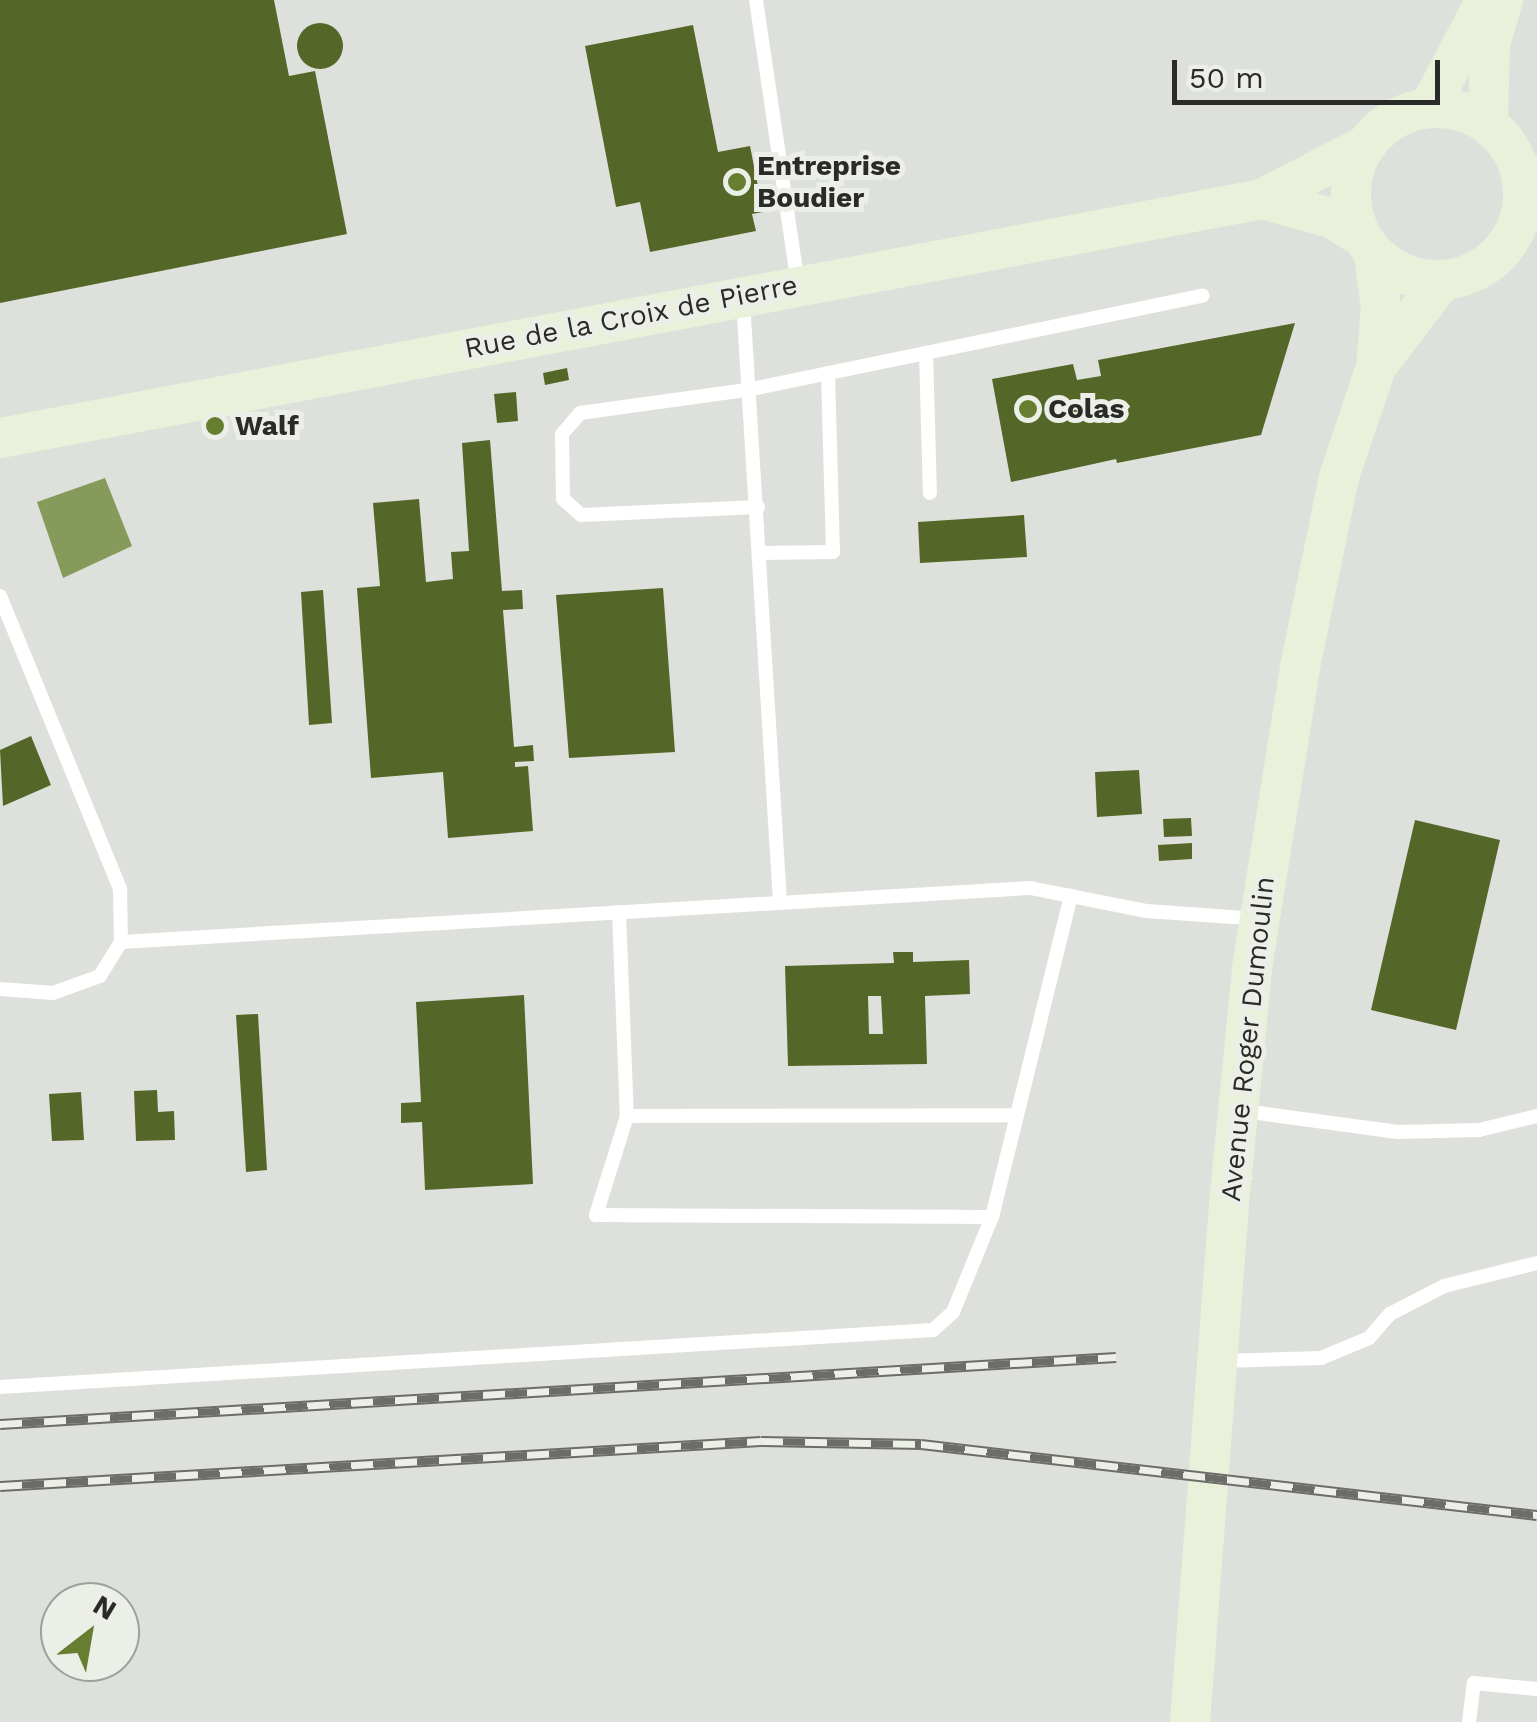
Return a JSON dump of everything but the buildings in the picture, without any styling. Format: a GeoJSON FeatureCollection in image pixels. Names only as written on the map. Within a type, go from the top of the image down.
{"type":"FeatureCollection","features":[{"type":"Feature","properties":{"kind":"main road"},"geometry":{"type":"LineString","coordinates":[[1429,108],[1486,0]]}},
{"type":"Feature","properties":{"kind":"main road"},"geometry":{"type":"LineString","coordinates":[[1488,124],[1490,44],[1503,0]]}},
{"type":"Feature","properties":{"kind":"main road"},"geometry":{"type":"LineString","coordinates":[[1367,245],[1418,278],[1461,278],[1494,259],[1508,244],[1522,210],[1520,171],[1502,137],[1467,113],[1429,108],[1399,116],[1364,146],[1350,189],[1380,308],[1376,367]]}},
{"type":"Feature","properties":{"kind":"main road","name":"Rue de la Croix de Pierre"},"geometry":{"type":"LineString","coordinates":[[0,438],[1262,199],[1364,146]]}},
{"type":"Feature","properties":{"kind":"main road","name":"Rue de la Croix de Pierre"},"geometry":{"type":"LineString","coordinates":[[1262,199],[1331,218],[1367,245]]}},
{"type":"Feature","properties":{"kind":"main road"},"geometry":{"type":"LineString","coordinates":[[1376,367],[1442,280]]}},
{"type":"Feature","properties":{"kind":"main road","name":"Avenue Roger Dumoulin"},"geometry":{"type":"LineString","coordinates":[[1190,1722],[1238,1110],[1260,920],[1297,683],[1339,478],[1376,367]]}},
{"type":"Feature","properties":{"kind":"lane"},"geometry":{"type":"LineString","coordinates":[[756,0],[799,285]]}},
{"type":"Feature","properties":{"kind":"lane"},"geometry":{"type":"LineString","coordinates":[[743,296],[752,389],[780,902]]}},
{"type":"Feature","properties":{"kind":"lane"},"geometry":{"type":"LineString","coordinates":[[758,507],[581,515],[563,499],[562,434],[580,413],[752,389],[1202,296]]}},
{"type":"Feature","properties":{"kind":"lane"},"geometry":{"type":"LineString","coordinates":[[926,353],[930,493]]}},
{"type":"Feature","properties":{"kind":"lane"},"geometry":{"type":"LineString","coordinates":[[761,553],[833,552],[828,373]]}},
{"type":"Feature","properties":{"kind":"lane"},"geometry":{"type":"LineString","coordinates":[[0,596],[120,889],[121,942],[100,976],[53,993],[0,989]]}},
{"type":"Feature","properties":{"kind":"lane"},"geometry":{"type":"LineString","coordinates":[[121,942],[1030,888],[1146,911],[1260,920]]}},
{"type":"Feature","properties":{"kind":"lane"},"geometry":{"type":"LineString","coordinates":[[0,1387],[933,1330],[953,1312],[992,1216],[1071,896]]}},
{"type":"Feature","properties":{"kind":"lane"},"geometry":{"type":"LineString","coordinates":[[619,912],[626,1116],[596,1215],[992,1216]]}},
{"type":"Feature","properties":{"kind":"lane"},"geometry":{"type":"LineString","coordinates":[[1238,1110],[1398,1132],[1478,1130],[1537,1116]]}},
{"type":"Feature","properties":{"kind":"lane"},"geometry":{"type":"LineString","coordinates":[[626,1116],[1017,1116]]}},
{"type":"Feature","properties":{"kind":"lane"},"geometry":{"type":"LineString","coordinates":[[1218,1361],[1321,1358],[1368,1338],[1390,1314],[1444,1286],[1537,1263]]}},
{"type":"Feature","properties":{"kind":"lane"},"geometry":{"type":"LineString","coordinates":[[1469,1722],[1474,1683],[1537,1690]]}},
{"type":"Feature","properties":{"kind":"shaded area"},"geometry":{"type":"Polygon","coordinates":[[[105,478],[132,546],[63,578],[37,502],[105,478]]]}},
{"type":"Feature","properties":{"kind":"railway"},"geometry":{"type":"LineString","coordinates":[[0,1424],[1116,1357]]}},
{"type":"Feature","properties":{"kind":"railway"},"geometry":{"type":"LineString","coordinates":[[0,1486],[761,1441],[921,1444],[1537,1515]]}},
{"type":"Feature","properties":{"kind":"place","name":"Entreprise Boudier"},"geometry":{"type":"Point","coordinates":[737,182]}},
{"type":"Feature","properties":{"kind":"place","name":"Colas"},"geometry":{"type":"Point","coordinates":[1028,409]}},
{"type":"Feature","properties":{"kind":"place","name":"Walf"},"geometry":{"type":"Point","coordinates":[215,426]}}]}
